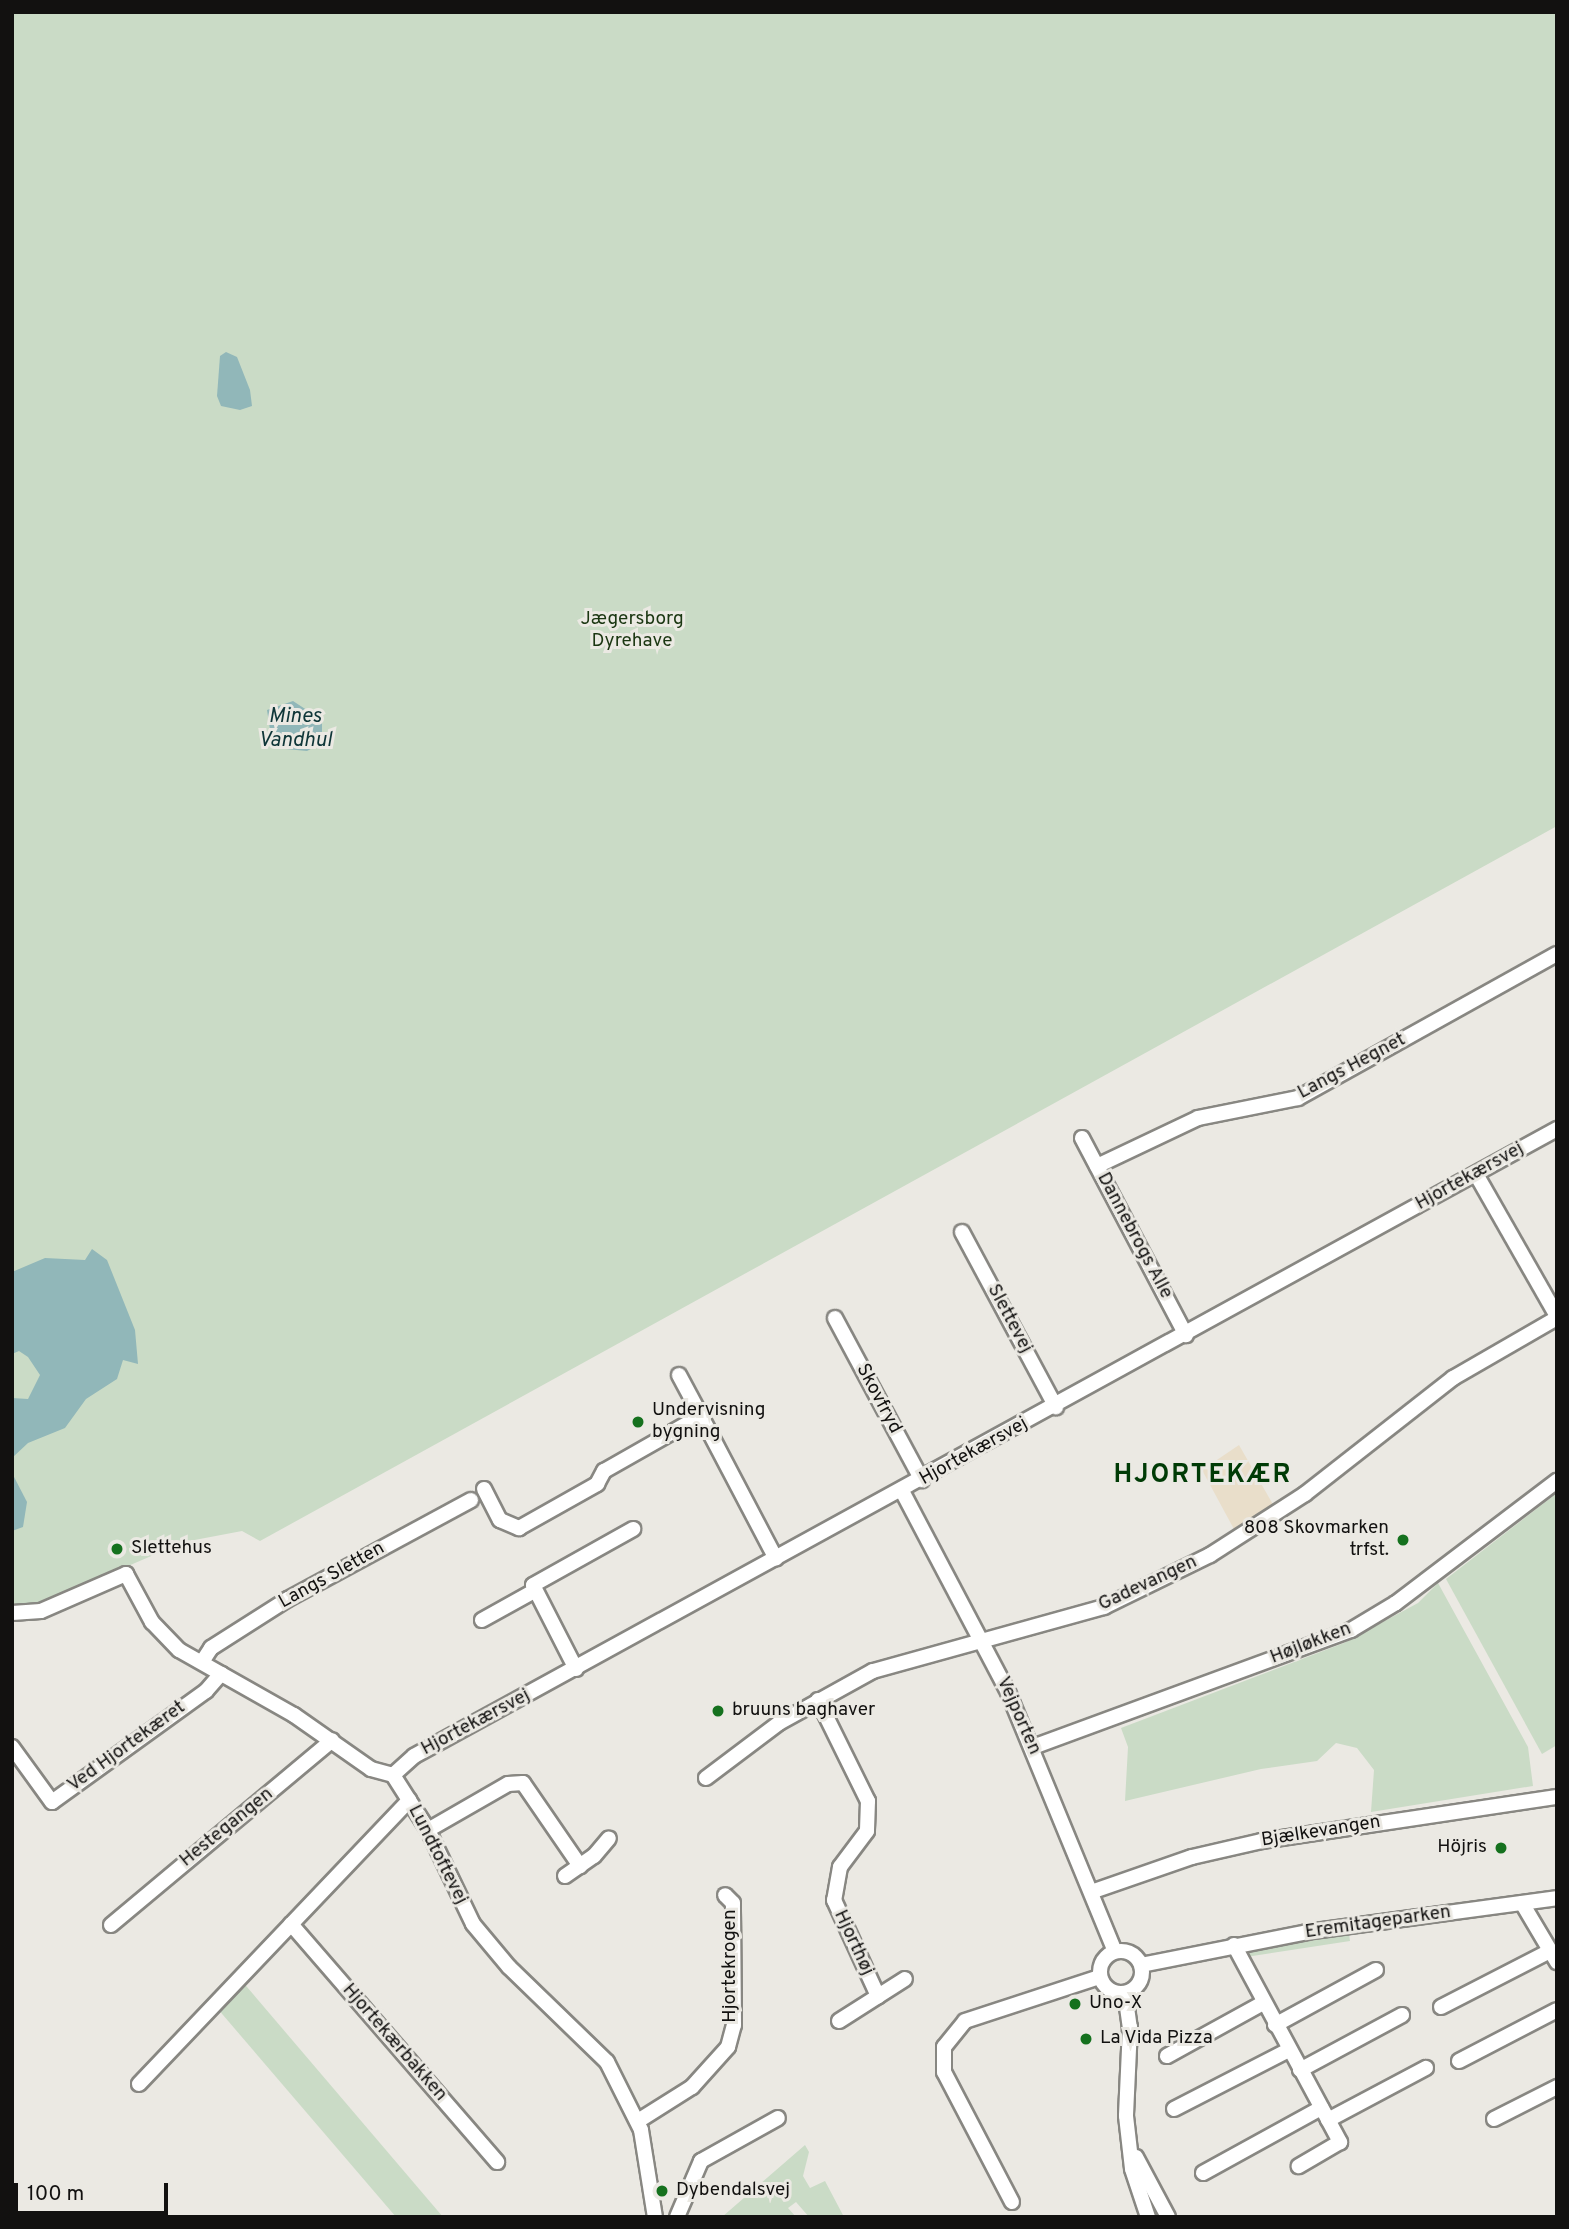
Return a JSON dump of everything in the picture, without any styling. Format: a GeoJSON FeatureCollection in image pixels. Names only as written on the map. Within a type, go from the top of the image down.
{"type":"FeatureCollection","features":[{"type":"Feature","properties":{"kind":"street","name":"Langs Hegnet"},"geometry":{"type":"LineString","coordinates":[[1097,1166],[1198,1118],[1298,1098],[1557,954]]}},
{"type":"Feature","properties":{"kind":"street","name":"Hjortekærsvej"},"geometry":{"type":"LineString","coordinates":[[393,1775],[414,1756],[1056,1407],[1557,1129]]}},
{"type":"Feature","properties":{"kind":"street","name":"Dannebrogs Alle"},"geometry":{"type":"LineString","coordinates":[[1083,1138],[1186,1335]]}},
{"type":"Feature","properties":{"kind":"street"},"geometry":{"type":"LineString","coordinates":[[1476,1174],[1557,1317]]}},
{"type":"Feature","properties":{"kind":"street","name":"Slettevej"},"geometry":{"type":"LineString","coordinates":[[962,1232],[1056,1407]]}},
{"type":"Feature","properties":{"kind":"street","name":"Gadevangen"},"geometry":{"type":"LineString","coordinates":[[706,1779],[818,1700],[895,1662],[1104,1607],[1210,1556],[1305,1494],[1453,1378],[1557,1317]]}},
{"type":"Feature","properties":{"kind":"street","name":"Skovfryd"},"geometry":{"type":"LineString","coordinates":[[835,1318],[922,1480]]}},
{"type":"Feature","properties":{"kind":"street"},"geometry":{"type":"LineString","coordinates":[[679,1375],[776,1559]]}},
{"type":"Feature","properties":{"kind":"street"},"geometry":{"type":"LineString","coordinates":[[484,1489],[500,1520],[519,1528],[597,1484],[604,1471],[701,1416]]}},
{"type":"Feature","properties":{"kind":"street","name":"Højløkken"},"geometry":{"type":"LineString","coordinates":[[1033,1747],[1351,1630],[1396,1603],[1557,1481]]}},
{"type":"Feature","properties":{"kind":"street","name":"Vejporten"},"geometry":{"type":"LineString","coordinates":[[902,1491],[982,1641],[1033,1747],[1115,1951]]}},
{"type":"Feature","properties":{"kind":"street","name":"Langs Sletten"},"geometry":{"type":"LineString","coordinates":[[202,1662],[211,1648],[288,1599],[471,1500]]}},
{"type":"Feature","properties":{"kind":"street"},"geometry":{"type":"LineString","coordinates":[[576,1669],[533,1585],[633,1529]]}},
{"type":"Feature","properties":{"kind":"street"},"geometry":{"type":"LineString","coordinates":[[12,1613],[41,1611],[126,1574],[164,1636],[221,1674],[332,1740],[371,1769],[393,1775]]}},
{"type":"Feature","properties":{"kind":"street"},"geometry":{"type":"LineString","coordinates":[[482,1620],[534,1591]]}},
{"type":"Feature","properties":{"kind":"street","name":"Ved Hjortekæret"},"geometry":{"type":"LineString","coordinates":[[12,1747],[52,1802],[205,1690],[221,1674]]}},
{"type":"Feature","properties":{"kind":"street","name":"Hjorthøj"},"geometry":{"type":"LineString","coordinates":[[818,1700],[868,1801],[866,1830],[840,1867],[834,1900],[878,1996]]}},
{"type":"Feature","properties":{"kind":"street","name":"Hestegangen"},"geometry":{"type":"LineString","coordinates":[[111,1925],[127,1920],[332,1740]]}},
{"type":"Feature","properties":{"kind":"street","name":"Lundtoftevej"},"geometry":{"type":"LineString","coordinates":[[393,1775],[428,1829],[472,1924],[509,1966],[598,2050],[638,2121],[655,2217]]}},
{"type":"Feature","properties":{"kind":"street"},"geometry":{"type":"LineString","coordinates":[[428,1829],[509,1784],[523,1783],[580,1866]]}},
{"type":"Feature","properties":{"kind":"street","name":"Bjælkevangen"},"geometry":{"type":"LineString","coordinates":[[1091,1892],[1192,1857],[1262,1841],[1557,1797]]}},
{"type":"Feature","properties":{"kind":"street"},"geometry":{"type":"LineString","coordinates":[[139,2084],[409,1800]]}},
{"type":"Feature","properties":{"kind":"street"},"geometry":{"type":"LineString","coordinates":[[565,1876],[580,1866],[609,1838]]}},
{"type":"Feature","properties":{"kind":"street","name":"Hjortekrogen"},"geometry":{"type":"LineString","coordinates":[[638,2121],[692,2087],[728,2047],[734,2025],[733,1903],[725,1895]]}},
{"type":"Feature","properties":{"kind":"street","name":"Eremitageparken"},"geometry":{"type":"LineString","coordinates":[[1141,1965],[1234,1944],[1557,1898]]}},
{"type":"Feature","properties":{"kind":"street"},"geometry":{"type":"LineString","coordinates":[[1441,2007],[1553,1956],[1522,1903]]}},
{"type":"Feature","properties":{"kind":"street","name":"Hjortekærbakken"},"geometry":{"type":"LineString","coordinates":[[291,1924],[497,2162]]}},
{"type":"Feature","properties":{"kind":"street"},"geometry":{"type":"LineString","coordinates":[[1234,1944],[1263,2003],[1340,2142],[1299,2166]]}},
{"type":"Feature","properties":{"kind":"street"},"geometry":{"type":"LineString","coordinates":[[1115,1951],[1134,1955],[1141,1965],[1139,1983],[1125,1993],[1108,1989],[1100,1977],[1102,1961],[1115,1951]]}},
{"type":"Feature","properties":{"kind":"street"},"geometry":{"type":"LineString","coordinates":[[1275,2025],[1376,1970]]}},
{"type":"Feature","properties":{"kind":"street"},"geometry":{"type":"LineString","coordinates":[[1012,2203],[944,2072],[944,2047],[952,2032],[973,2017],[1100,1977]]}},
{"type":"Feature","properties":{"kind":"street","name":"Hjorthøj"},"geometry":{"type":"LineString","coordinates":[[839,2021],[905,1979]]}},
{"type":"Feature","properties":{"kind":"street"},"geometry":{"type":"LineString","coordinates":[[1125,1993],[1130,2027],[1126,2091],[1132,2169],[1148,2217]]}},
{"type":"Feature","properties":{"kind":"street"},"geometry":{"type":"LineString","coordinates":[[1167,2056],[1263,2003]]}},
{"type":"Feature","properties":{"kind":"street"},"geometry":{"type":"LineString","coordinates":[[1459,2061],[1557,2010]]}},
{"type":"Feature","properties":{"kind":"street"},"geometry":{"type":"LineString","coordinates":[[1300,2070],[1402,2015]]}},
{"type":"Feature","properties":{"kind":"street"},"geometry":{"type":"LineString","coordinates":[[1174,2109],[1289,2050]]}},
{"type":"Feature","properties":{"kind":"street"},"geometry":{"type":"LineString","coordinates":[[1203,2173],[1426,2068]]}},
{"type":"Feature","properties":{"kind":"street"},"geometry":{"type":"LineString","coordinates":[[1494,2119],[1557,2087]]}},
{"type":"Feature","properties":{"kind":"street"},"geometry":{"type":"LineString","coordinates":[[677,2217],[685,2189],[701,2161],[717,2148],[778,2118]]}},
{"type":"Feature","properties":{"kind":"street"},"geometry":{"type":"LineString","coordinates":[[1130,2143],[1168,2217]]}},
{"type":"Feature","properties":{"kind":"shaded area"},"geometry":{"type":"Polygon","coordinates":[[[1239,1445],[1275,1508],[1235,1531],[1202,1470],[1239,1445]]]}},
{"type":"Feature","properties":{"kind":"green space","name":"Jægersborg Dyrehave"},"geometry":{"type":"Polygon","coordinates":[[[12,12],[1557,12],[1557,826],[260,1541],[242,1531],[184,1542],[37,1605],[12,1605],[12,12]]]}},
{"type":"Feature","properties":{"kind":"green space"},"geometry":{"type":"Polygon","coordinates":[[[1557,1493],[1557,1745],[1542,1754],[1446,1579],[1557,1493]]]}},
{"type":"Feature","properties":{"kind":"green space"},"geometry":{"type":"Polygon","coordinates":[[[1438,1583],[1528,1747],[1533,1786],[1371,1812],[1374,1770],[1357,1748],[1336,1743],[1317,1761],[1261,1769],[1125,1801],[1128,1747],[1121,1728],[1344,1643],[1418,1603],[1438,1583]]]}},
{"type":"Feature","properties":{"kind":"green space"},"geometry":{"type":"Polygon","coordinates":[[[1349,1934],[1350,1941],[1246,1957],[1248,1950],[1349,1934]]]}},
{"type":"Feature","properties":{"kind":"green space"},"geometry":{"type":"Polygon","coordinates":[[[241,1980],[443,2217],[396,2217],[217,2008],[241,1980]]]}},
{"type":"Feature","properties":{"kind":"green space"},"geometry":{"type":"Polygon","coordinates":[[[805,2145],[809,2152],[803,2176],[810,2188],[825,2181],[844,2217],[809,2217],[796,2202],[788,2208],[796,2217],[722,2217],[805,2145]]]}},
{"type":"Feature","properties":{"kind":"water"},"geometry":{"type":"Polygon","coordinates":[[[226,352],[237,357],[250,390],[252,406],[240,410],[221,406],[217,396],[220,356],[226,352]]]}},
{"type":"Feature","properties":{"kind":"water","name":"Mines Vandhul"},"geometry":{"type":"Polygon","coordinates":[[[293,701],[322,720],[322,743],[307,751],[286,749],[271,736],[267,710],[293,701]]]}},
{"type":"Feature","properties":{"kind":"water"},"geometry":{"type":"Polygon","coordinates":[[[92,1249],[107,1260],[135,1330],[138,1364],[123,1360],[117,1379],[86,1399],[65,1428],[28,1443],[12,1458],[12,1398],[28,1399],[40,1375],[28,1357],[19,1351],[12,1354],[12,1272],[45,1258],[85,1260],[92,1249]]]}},
{"type":"Feature","properties":{"kind":"water"},"geometry":{"type":"Polygon","coordinates":[[[12,1473],[27,1502],[23,1527],[12,1531],[12,1473]]]}},
{"type":"Feature","properties":{"kind":"place","name":"Undervisning bygning"},"geometry":{"type":"Point","coordinates":[638,1422]}},
{"type":"Feature","properties":{"kind":"place","name":"808 Skovmarken trfst."},"geometry":{"type":"Point","coordinates":[1403,1540]}},
{"type":"Feature","properties":{"kind":"place","name":"Slettehus"},"geometry":{"type":"Point","coordinates":[117,1549]}},
{"type":"Feature","properties":{"kind":"place","name":"bruuns baghaver"},"geometry":{"type":"Point","coordinates":[718,1711]}},
{"type":"Feature","properties":{"kind":"place","name":"Höjris"},"geometry":{"type":"Point","coordinates":[1501,1848]}},
{"type":"Feature","properties":{"kind":"place","name":"Uno-X"},"geometry":{"type":"Point","coordinates":[1075,2004]}},
{"type":"Feature","properties":{"kind":"place","name":"La Vida Pizza"},"geometry":{"type":"Point","coordinates":[1086,2039]}},
{"type":"Feature","properties":{"kind":"place","name":"Dybendalsvej"},"geometry":{"type":"Point","coordinates":[662,2191]}},
{"type":"Feature","properties":{"kind":"district","name":"HJORTEKÆR"},"geometry":{"type":"Point","coordinates":[1203,1476]}}]}
